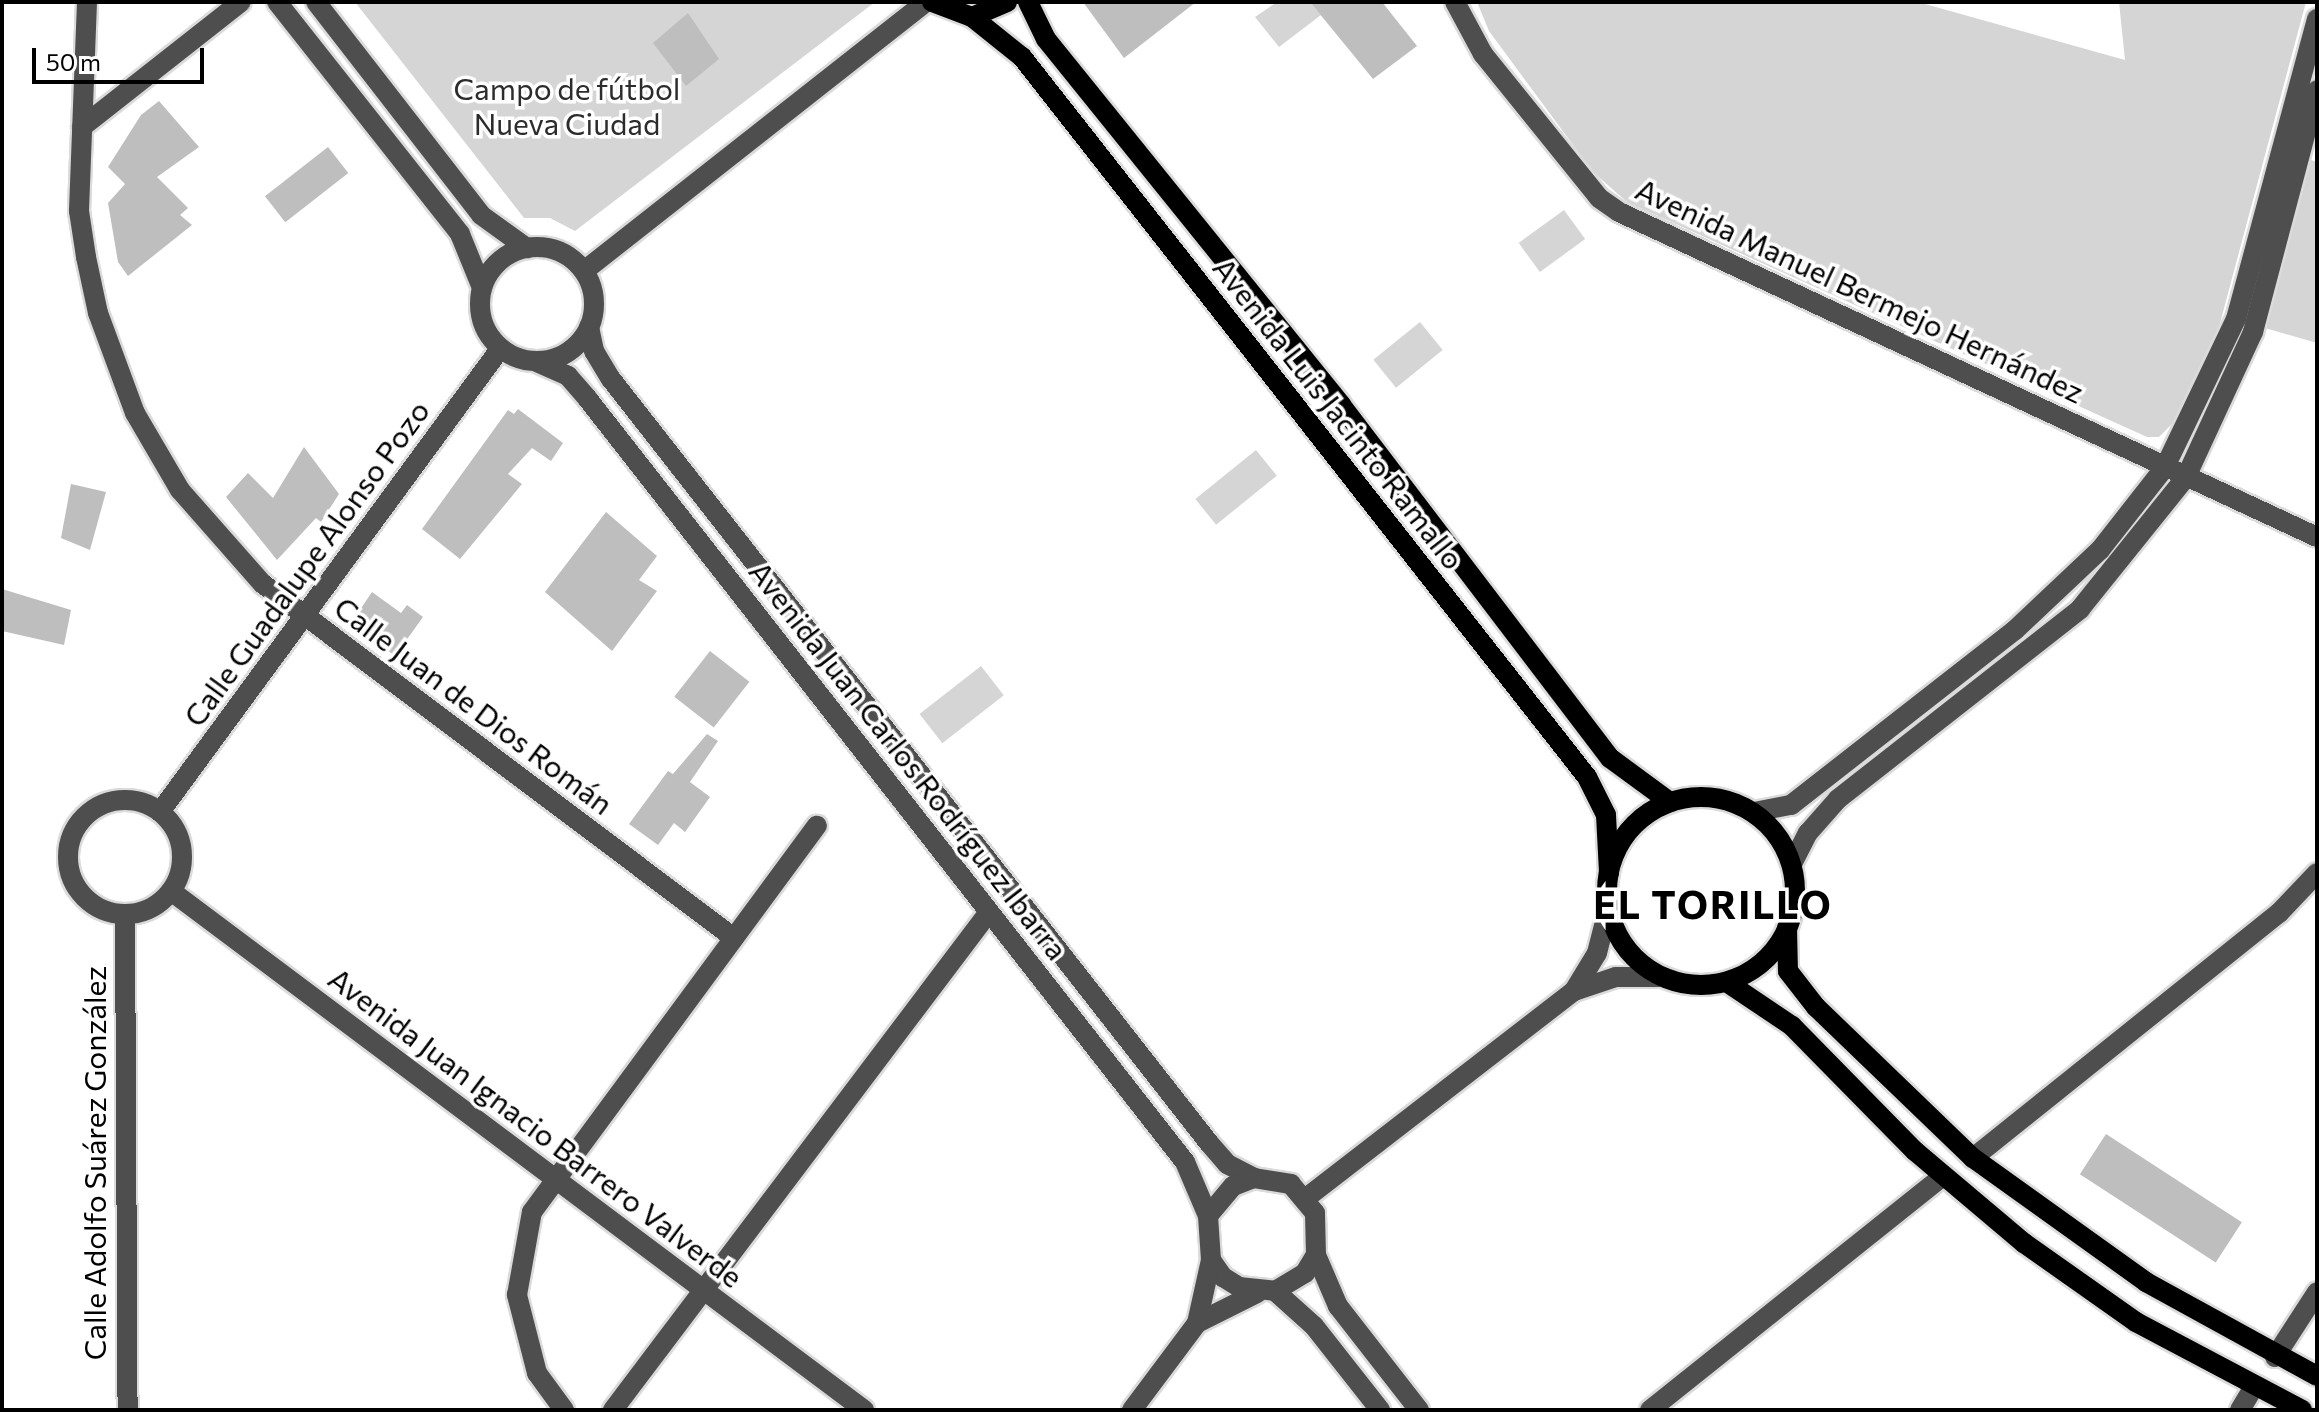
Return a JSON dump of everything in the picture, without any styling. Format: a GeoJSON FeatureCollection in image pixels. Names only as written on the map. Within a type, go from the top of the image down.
{"type":"FeatureCollection","features":[{"type":"Feature","properties":{"kind":"main road","name":"Avenida Luis Jacinto Ramallo"},"geometry":{"type":"LineString","coordinates":[[929,2],[972,17],[1022,57],[1587,777],[1606,815],[1609,873]]}},
{"type":"Feature","properties":{"kind":"main road"},"geometry":{"type":"LineString","coordinates":[[972,17],[1007,2]]}},
{"type":"Feature","properties":{"kind":"main road","name":"Avenida Luis Jacinto Ramallo"},"geometry":{"type":"LineString","coordinates":[[1028,2],[1046,39],[1276,324],[1610,758],[1670,802]]}},
{"type":"Feature","properties":{"kind":"main road"},"geometry":{"type":"LineString","coordinates":[[1787,928],[1768,960],[1728,983],[1694,986],[1659,977],[1618,938],[1608,910],[1609,873],[1635,826],[1670,802],[1699,796],[1754,812],[1784,844],[1792,864],[1795,897],[1787,928],[1788,971],[1816,1007],[1973,1158],[2146,1282],[2275,1357],[2317,1376]]}},
{"type":"Feature","properties":{"kind":"main road"},"geometry":{"type":"LineString","coordinates":[[1728,983],[1792,1026],[1943,1176],[2075,1281],[2253,1388],[2302,1410]]}},
{"type":"Feature","properties":{"kind":"street","name":"Calle Juan de Dios Román"},"geometry":{"type":"LineString","coordinates":[[87,2],[79,211],[86,257],[98,313],[135,413],[180,490],[232,552],[305,615],[734,938]]}},
{"type":"Feature","properties":{"kind":"street"},"geometry":{"type":"LineString","coordinates":[[82,127],[241,2]]}},
{"type":"Feature","properties":{"kind":"street"},"geometry":{"type":"LineString","coordinates":[[277,2],[460,234],[482,288],[485,330],[500,349],[537,362],[572,349],[589,327],[594,305],[584,271],[557,250],[527,248],[500,261],[482,288]]}},
{"type":"Feature","properties":{"kind":"street"},"geometry":{"type":"LineString","coordinates":[[316,2],[481,215],[527,248]]}},
{"type":"Feature","properties":{"kind":"street"},"geometry":{"type":"LineString","coordinates":[[584,271],[929,2]]}},
{"type":"Feature","properties":{"kind":"street","name":"Avenida Manuel Bermejo Hernández"},"geometry":{"type":"LineString","coordinates":[[1455,2],[1483,54],[1599,198],[1619,212],[2317,537]]}},
{"type":"Feature","properties":{"kind":"street"},"geometry":{"type":"LineString","coordinates":[[1754,812],[1791,805],[2015,630],[2100,550],[2165,467],[2236,319],[2317,19]]}},
{"type":"Feature","properties":{"kind":"street"},"geometry":{"type":"LineString","coordinates":[[1792,864],[1808,833],[1838,799],[2080,609],[2186,477],[2253,332],[2309,150],[2317,90]]}},
{"type":"Feature","properties":{"kind":"street","name":"Avenida Juan Carlos Rodríguez Ibarra"},"geometry":{"type":"LineString","coordinates":[[589,327],[594,351],[611,379],[1209,1143],[1227,1164],[1254,1178]]}},
{"type":"Feature","properties":{"kind":"street","name":"Calle Guadalupe Alonso Pozo"},"geometry":{"type":"LineString","coordinates":[[160,812],[500,349]]}},
{"type":"Feature","properties":{"kind":"street","name":"Avenida Juan Carlos Rodríguez Ibarra"},"geometry":{"type":"LineString","coordinates":[[537,362],[568,376],[587,398],[1185,1162],[1208,1216]]}},
{"type":"Feature","properties":{"kind":"street"},"geometry":{"type":"LineString","coordinates":[[137,801],[160,812],[181,845],[182,866],[171,891],[156,906],[125,915],[97,908],[78,890],[69,846],[84,817],[101,805],[137,801]]}},
{"type":"Feature","properties":{"kind":"street"},"geometry":{"type":"LineString","coordinates":[[564,1410],[537,1373],[517,1295],[532,1212],[553,1177],[817,826]]}},
{"type":"Feature","properties":{"kind":"street"},"geometry":{"type":"LineString","coordinates":[[1973,1158],[2279,913],[2317,873]]}},
{"type":"Feature","properties":{"kind":"street","name":"Avenida Juan Ignacio Barrero Valverde"},"geometry":{"type":"LineString","coordinates":[[171,891],[864,1410]]}},
{"type":"Feature","properties":{"kind":"street"},"geometry":{"type":"LineString","coordinates":[[1574,991],[1597,953],[1608,910]]}},
{"type":"Feature","properties":{"kind":"street"},"geometry":{"type":"LineString","coordinates":[[613,1410],[989,912]]}},
{"type":"Feature","properties":{"kind":"street","name":"Calle Adolfo Suárez González"},"geometry":{"type":"LineString","coordinates":[[125,915],[128,1410]]}},
{"type":"Feature","properties":{"kind":"street"},"geometry":{"type":"LineString","coordinates":[[1306,1198],[1574,991],[1616,977],[1659,977]]}},
{"type":"Feature","properties":{"kind":"street"},"geometry":{"type":"LineString","coordinates":[[1650,1410],[1943,1176]]}},
{"type":"Feature","properties":{"kind":"street"},"geometry":{"type":"LineString","coordinates":[[1132,1410],[1197,1323],[1229,1301],[1267,1291],[1305,1273],[1316,1255],[1320,1231],[1306,1198],[1291,1184],[1254,1178],[1221,1195],[1208,1216],[1211,1260],[1197,1323]]}},
{"type":"Feature","properties":{"kind":"street"},"geometry":{"type":"LineString","coordinates":[[1316,1255],[1338,1306],[1419,1410]]}},
{"type":"Feature","properties":{"kind":"street"},"geometry":{"type":"LineString","coordinates":[[1211,1260],[1239,1287],[1267,1291],[1314,1326],[1380,1410]]}},
{"type":"Feature","properties":{"kind":"street"},"geometry":{"type":"LineString","coordinates":[[2275,1357],[2317,1292]]}},
{"type":"Feature","properties":{"kind":"street"},"geometry":{"type":"LineString","coordinates":[[2240,1410],[2253,1388]]}},
{"type":"Feature","properties":{"kind":"green space","name":"Campo de fútbol Nueva Ciudad"},"geometry":{"type":"Polygon","coordinates":[[[355,2],[875,2],[575,231],[550,218],[524,218],[355,2]]]}},
{"type":"Feature","properties":{"kind":"green space"},"geometry":{"type":"Polygon","coordinates":[[[1277,2],[1310,2],[1321,15],[1279,47],[1255,17],[1277,2]]]}},
{"type":"Feature","properties":{"kind":"green space"},"geometry":{"type":"Polygon","coordinates":[[[1477,2],[1918,2],[2125,60],[2119,2],[2306,2],[2219,327],[2177,419],[2159,437],[2147,437],[1627,202],[1593,172],[1489,31],[1477,2]]]}},
{"type":"Feature","properties":{"kind":"green space"},"geometry":{"type":"Polygon","coordinates":[[[2311,160],[2317,162],[2317,343],[2265,328],[2311,160]]]}},
{"type":"Feature","properties":{"kind":"green space"},"geometry":{"type":"Polygon","coordinates":[[[1564,210],[1585,239],[1540,272],[1519,243],[1564,210]]]}},
{"type":"Feature","properties":{"kind":"green space"},"geometry":{"type":"Polygon","coordinates":[[[1420,322],[1443,350],[1396,388],[1373,360],[1420,322]]]}},
{"type":"Feature","properties":{"kind":"green space"},"geometry":{"type":"Polygon","coordinates":[[[1256,450],[1277,476],[1216,525],[1195,499],[1256,450]]]}},
{"type":"Feature","properties":{"kind":"green space"},"geometry":{"type":"Polygon","coordinates":[[[981,666],[1004,695],[942,743],[920,714],[981,666]]]}},
{"type":"Feature","properties":{"kind":"building"},"geometry":{"type":"Polygon","coordinates":[[[1083,2],[1196,2],[1124,58],[1083,2]]]}},
{"type":"Feature","properties":{"kind":"building"},"geometry":{"type":"Polygon","coordinates":[[[1310,2],[1382,2],[1417,46],[1373,79],[1310,2]]]}},
{"type":"Feature","properties":{"kind":"building"},"geometry":{"type":"Polygon","coordinates":[[[688,13],[719,59],[686,86],[653,43],[688,13]]]}},
{"type":"Feature","properties":{"kind":"building"},"geometry":{"type":"Polygon","coordinates":[[[159,101],[199,147],[157,177],[188,208],[180,215],[192,225],[128,276],[118,262],[108,203],[125,184],[108,167],[141,115],[159,101]]]}},
{"type":"Feature","properties":{"kind":"building"},"geometry":{"type":"Polygon","coordinates":[[[328,147],[348,173],[285,222],[265,196],[328,147]]]}},
{"type":"Feature","properties":{"kind":"building"},"geometry":{"type":"Polygon","coordinates":[[[518,409],[563,443],[551,461],[532,448],[508,474],[522,484],[460,559],[422,529],[508,410],[514,414],[518,409]]]}},
{"type":"Feature","properties":{"kind":"building"},"geometry":{"type":"Polygon","coordinates":[[[304,447],[339,494],[321,522],[316,518],[277,560],[226,497],[248,473],[273,498],[304,447]]]}},
{"type":"Feature","properties":{"kind":"building"},"geometry":{"type":"Polygon","coordinates":[[[71,484],[106,492],[90,550],[61,538],[71,484]]]}},
{"type":"Feature","properties":{"kind":"building"},"geometry":{"type":"Polygon","coordinates":[[[606,512],[657,556],[639,580],[657,591],[612,651],[545,592],[606,512]]]}},
{"type":"Feature","properties":{"kind":"building"},"geometry":{"type":"Polygon","coordinates":[[[2,589],[71,610],[64,645],[2,631],[2,589]]]}},
{"type":"Feature","properties":{"kind":"building"},"geometry":{"type":"Polygon","coordinates":[[[372,592],[401,613],[407,605],[423,617],[395,656],[351,623],[372,592]]]}},
{"type":"Feature","properties":{"kind":"building"},"geometry":{"type":"Polygon","coordinates":[[[710,651],[749,682],[714,727],[674,697],[710,651]]]}},
{"type":"Feature","properties":{"kind":"building"},"geometry":{"type":"Polygon","coordinates":[[[707,734],[718,741],[690,782],[710,797],[685,832],[674,823],[658,845],[629,824],[668,771],[673,774],[707,734]]]}},
{"type":"Feature","properties":{"kind":"building"},"geometry":{"type":"Polygon","coordinates":[[[2106,1134],[2242,1222],[2216,1262],[2080,1174],[2106,1134]]]}},
{"type":"Feature","properties":{"kind":"district","name":"EL TORILLO"},"geometry":{"type":"Point","coordinates":[1713,904]}}]}
